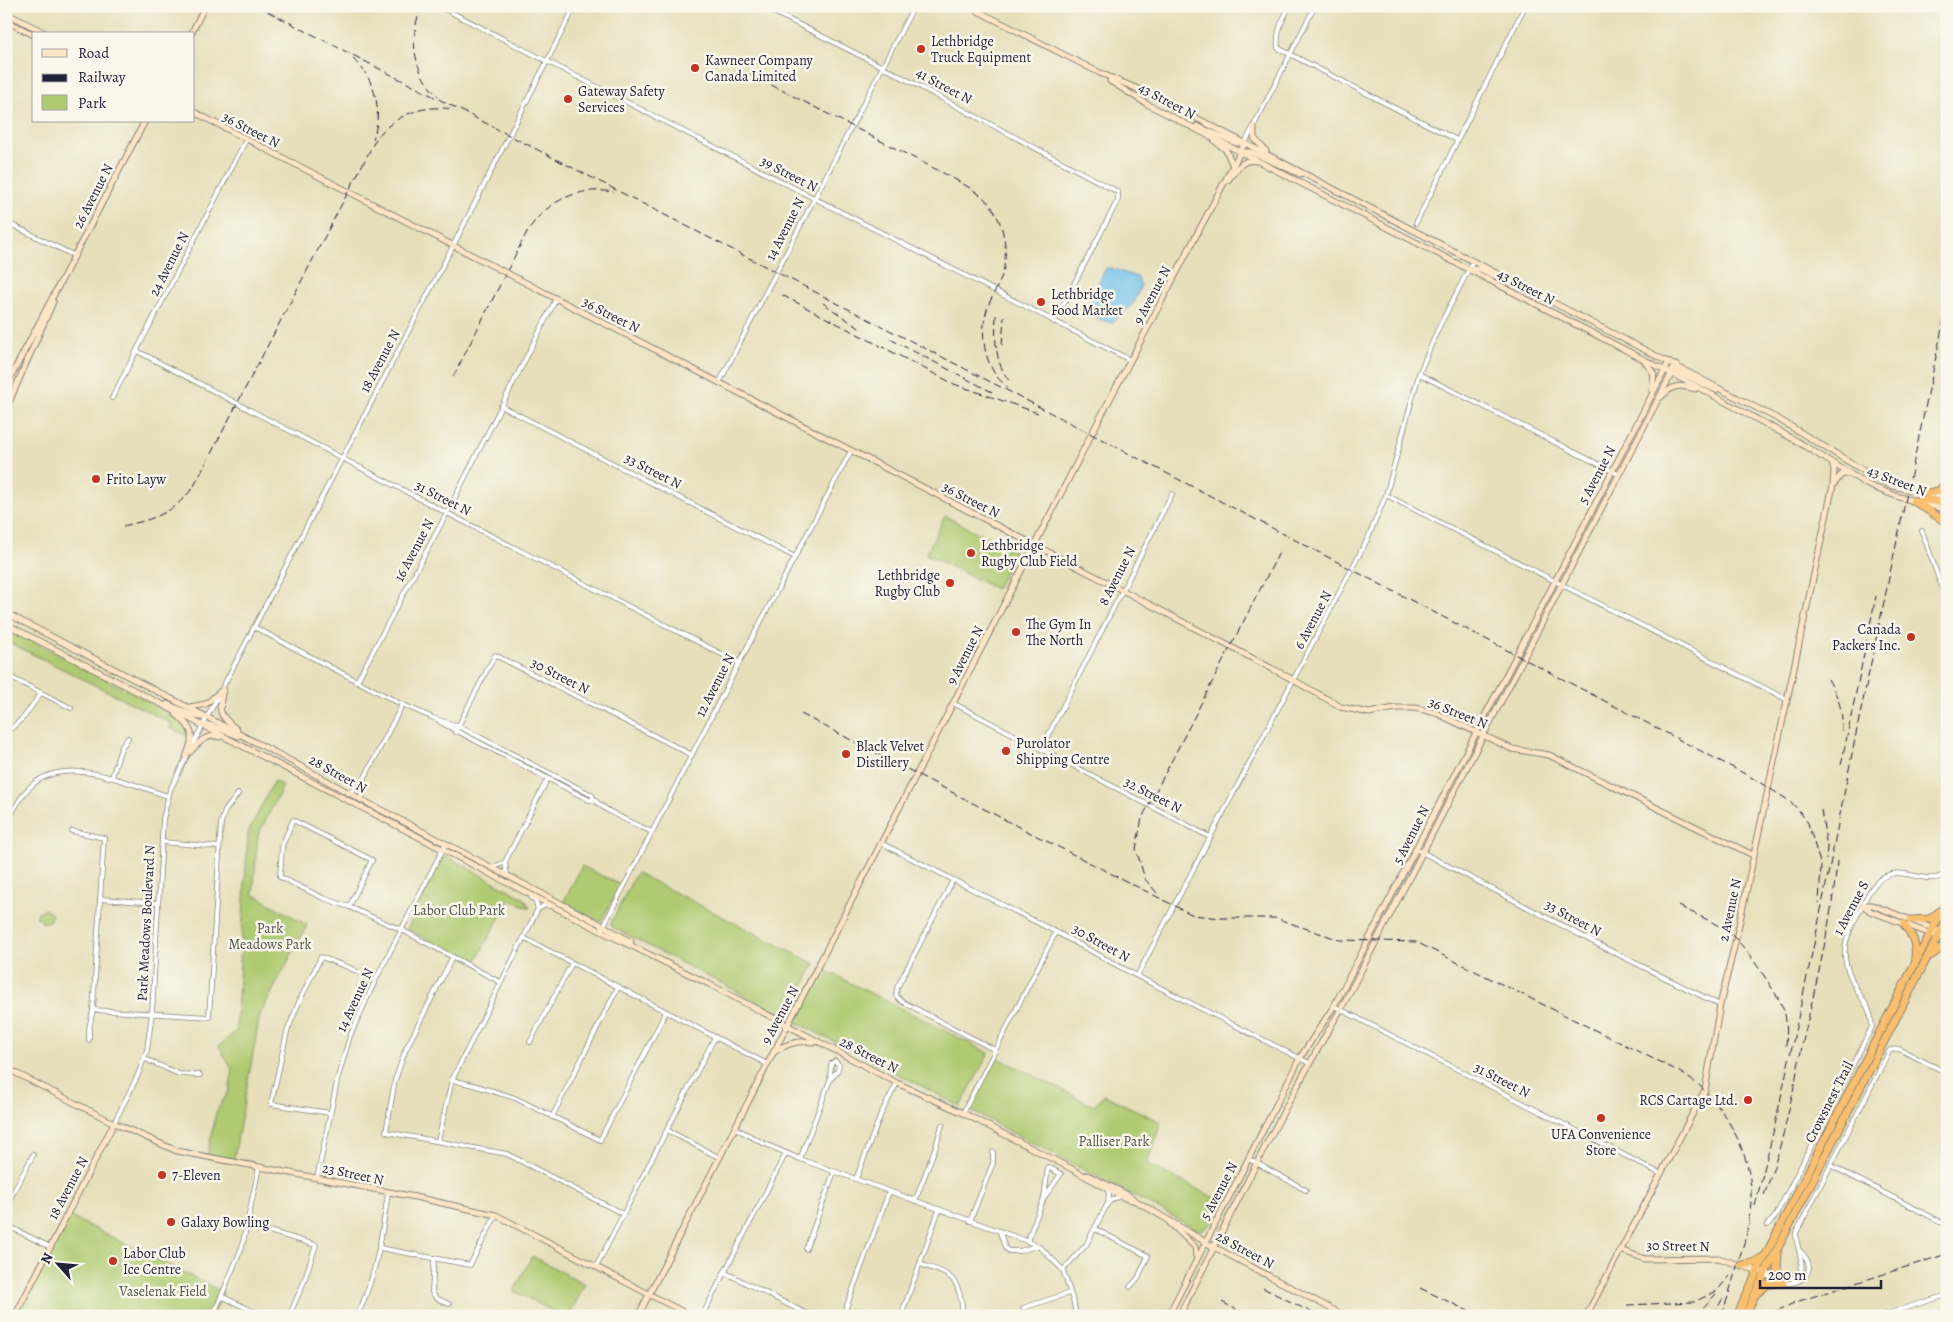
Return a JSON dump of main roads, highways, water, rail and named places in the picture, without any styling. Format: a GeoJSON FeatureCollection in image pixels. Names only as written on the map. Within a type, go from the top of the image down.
{"type":"FeatureCollection","features":[{"type":"Feature","properties":{"kind":"highway"},"geometry":{"type":"LineString","coordinates":[[1928,493],[1939,491],[1947,482]]}},
{"type":"Feature","properties":{"kind":"highway"},"geometry":{"type":"LineString","coordinates":[[1914,502],[1927,500],[1947,503]]}},
{"type":"Feature","properties":{"kind":"highway"},"geometry":{"type":"LineString","coordinates":[[1914,502],[1947,523]]}},
{"type":"Feature","properties":{"kind":"highway"},"geometry":{"type":"LineString","coordinates":[[1910,972],[1916,950],[1908,922],[1930,919],[1938,914],[1946,903]]}},
{"type":"Feature","properties":{"kind":"highway","name":"Crowsnest Trail"},"geometry":{"type":"LineString","coordinates":[[1745,1316],[1752,1301],[1765,1255],[1946,903]]}},
{"type":"Feature","properties":{"kind":"highway","name":"Crowsnest Trail"},"geometry":{"type":"LineString","coordinates":[[1737,1316],[1761,1271],[1781,1240],[1925,962],[1942,934],[1947,919]]}},
{"type":"Feature","properties":{"kind":"highway"},"geometry":{"type":"LineString","coordinates":[[1925,962],[1934,952],[1947,946]]}},
{"type":"Feature","properties":{"kind":"highway"},"geometry":{"type":"LineString","coordinates":[[1752,1301],[1757,1293],[1768,1284],[1781,1279],[1776,1264],[1781,1240]]}},
{"type":"Feature","properties":{"kind":"highway"},"geometry":{"type":"LineString","coordinates":[[1742,1265],[1754,1263],[1765,1255]]}},
{"type":"Feature","properties":{"kind":"main road"},"geometry":{"type":"LineString","coordinates":[[192,32],[205,6]]}},
{"type":"Feature","properties":{"kind":"main road","name":"43 Street N"},"geometry":{"type":"LineString","coordinates":[[968,6],[1100,73],[1152,95],[1669,362],[1674,369],[1707,392],[1780,431],[1875,488],[1914,502],[1947,510]]}},
{"type":"Feature","properties":{"kind":"main road"},"geometry":{"type":"LineString","coordinates":[[6,13],[43,32]]}},
{"type":"Feature","properties":{"kind":"main road"},"geometry":{"type":"LineString","coordinates":[[6,21],[32,34]]}},
{"type":"Feature","properties":{"kind":"main road","name":"43 Street N"},"geometry":{"type":"LineString","coordinates":[[1100,73],[1139,99],[1209,136],[1642,359],[1665,370],[1674,369],[1803,432],[1878,480],[1892,486],[1947,498]]}},
{"type":"Feature","properties":{"kind":"main road","name":"36 Street N"},"geometry":{"type":"LineString","coordinates":[[195,113],[1122,590],[1341,707],[1369,713],[1395,708],[1415,708],[1436,713],[1512,749],[1549,755],[1753,855]]}},
{"type":"Feature","properties":{"kind":"main road"},"geometry":{"type":"LineString","coordinates":[[1176,118],[1236,143],[1245,143]]}},
{"type":"Feature","properties":{"kind":"main road","name":"26 Avenue N"},"geometry":{"type":"LineString","coordinates":[[6,386],[144,122]]}},
{"type":"Feature","properties":{"kind":"main road"},"geometry":{"type":"LineString","coordinates":[[1254,126],[1254,138],[1274,158]]}},
{"type":"Feature","properties":{"kind":"main road"},"geometry":{"type":"LineString","coordinates":[[1209,136],[1226,150],[1233,166]]}},
{"type":"Feature","properties":{"kind":"main road","name":"9 Avenue N"},"geometry":{"type":"LineString","coordinates":[[638,1316],[1034,545],[1245,143]]}},
{"type":"Feature","properties":{"kind":"main road"},"geometry":{"type":"LineString","coordinates":[[1240,152],[1245,150],[1251,152],[1316,180]]}},
{"type":"Feature","properties":{"kind":"main road"},"geometry":{"type":"LineString","coordinates":[[1221,188],[1242,162],[1249,160],[1263,163]]}},
{"type":"Feature","properties":{"kind":"main road"},"geometry":{"type":"LineString","coordinates":[[1468,269],[1480,269],[1538,294]]}},
{"type":"Feature","properties":{"kind":"main road","name":"26 Avenue N"},"geometry":{"type":"LineString","coordinates":[[6,409],[62,281]]}},
{"type":"Feature","properties":{"kind":"main road"},"geometry":{"type":"LineString","coordinates":[[1642,359],[1654,374],[1654,383],[1647,404]]}},
{"type":"Feature","properties":{"kind":"main road","name":"5 Avenue N"},"geometry":{"type":"LineString","coordinates":[[1179,1316],[1309,1063],[1341,1009],[1476,732],[1669,362]]}},
{"type":"Feature","properties":{"kind":"main road","name":"5 Avenue N"},"geometry":{"type":"LineString","coordinates":[[1168,1316],[1300,1058],[1334,1006],[1482,734],[1674,369]]}},
{"type":"Feature","properties":{"kind":"main road"},"geometry":{"type":"LineString","coordinates":[[1658,401],[1669,389],[1678,385],[1707,392]]}},
{"type":"Feature","properties":{"kind":"main road","name":"2 Avenue N"},"geometry":{"type":"LineString","coordinates":[[1586,1316],[1705,1090],[1720,1005],[1834,485],[1832,463]]}},
{"type":"Feature","properties":{"kind":"main road"},"geometry":{"type":"LineString","coordinates":[[1834,485],[1841,475],[1849,473]]}},
{"type":"Feature","properties":{"kind":"main road","name":"28 Street N"},"geometry":{"type":"LineString","coordinates":[[6,613],[278,754],[526,892],[603,928]]}},
{"type":"Feature","properties":{"kind":"main road","name":"28 Street N"},"geometry":{"type":"LineString","coordinates":[[6,624],[138,694],[492,868],[657,958],[897,1083],[963,1113],[1121,1196],[1136,1201]]}},
{"type":"Feature","properties":{"kind":"main road"},"geometry":{"type":"LineString","coordinates":[[188,707],[206,704],[223,688],[219,709],[221,714],[244,736]]}},
{"type":"Feature","properties":{"kind":"main road"},"geometry":{"type":"LineString","coordinates":[[138,694],[195,716],[208,718]]}},
{"type":"Feature","properties":{"kind":"main road"},"geometry":{"type":"LineString","coordinates":[[171,709],[192,732],[191,746],[186,756],[208,736],[214,735],[233,741]]}},
{"type":"Feature","properties":{"kind":"main road"},"geometry":{"type":"LineString","coordinates":[[203,725],[210,725],[278,754]]}},
{"type":"Feature","properties":{"kind":"main road"},"geometry":{"type":"LineString","coordinates":[[1863,905],[1870,911],[1942,934],[1947,940]]}},
{"type":"Feature","properties":{"kind":"main road"},"geometry":{"type":"LineString","coordinates":[[773,1053],[783,1046],[798,1041],[818,1042]]}},
{"type":"Feature","properties":{"kind":"main road","name":"23 Street N"},"geometry":{"type":"LineString","coordinates":[[6,1068],[114,1123],[177,1151],[416,1197],[496,1215],[691,1316]]}},
{"type":"Feature","properties":{"kind":"main road","name":"18 Avenue N"},"geometry":{"type":"LineString","coordinates":[[15,1316],[114,1123]]}},
{"type":"Feature","properties":{"kind":"main road","name":"28 Street N"},"geometry":{"type":"LineString","coordinates":[[1072,1169],[1108,1184],[1205,1241],[1345,1316]]}},
{"type":"Feature","properties":{"kind":"main road"},"geometry":{"type":"LineString","coordinates":[[1161,1215],[1195,1247],[1195,1263]]}},
{"type":"Feature","properties":{"kind":"main road","name":"30 Street N"},"geometry":{"type":"LineString","coordinates":[[1620,1250],[1645,1259],[1718,1258],[1761,1271]]}},
{"type":"Feature","properties":{"kind":"water"},"geometry":{"type":"Polygon","coordinates":[[[1106,268],[1137,277],[1141,285],[1134,303],[1113,322],[1099,319],[1087,311],[1086,308],[1106,268]]]}},
{"type":"Feature","properties":{"kind":"railway"},"geometry":{"type":"LineString","coordinates":[[257,6],[1022,398],[1749,776],[1785,798],[1797,808],[1808,823],[1821,866],[1819,903]]}},
{"type":"Feature","properties":{"kind":"railway"},"geometry":{"type":"LineString","coordinates":[[422,6],[415,30],[415,54],[423,77],[438,96]]}},
{"type":"Feature","properties":{"kind":"railway"},"geometry":{"type":"LineString","coordinates":[[353,59],[367,76],[375,96],[377,118],[373,139]]}},
{"type":"Feature","properties":{"kind":"railway"},"geometry":{"type":"LineString","coordinates":[[750,74],[951,177],[985,199],[997,216],[1003,232],[1005,248],[1002,276],[989,304],[984,321],[985,349],[995,374],[1008,388]]}},
{"type":"Feature","properties":{"kind":"railway"},"geometry":{"type":"LineString","coordinates":[[123,526],[145,521],[163,514],[179,503],[194,486],[377,137],[384,129],[401,117],[411,113],[431,108],[452,109]]}},
{"type":"Feature","properties":{"kind":"railway"},"geometry":{"type":"LineString","coordinates":[[453,377],[527,232],[535,221],[553,204],[564,198],[588,191],[614,192]]}},
{"type":"Feature","properties":{"kind":"railway"},"geometry":{"type":"LineString","coordinates":[[782,295],[954,384],[1038,413]]}},
{"type":"Feature","properties":{"kind":"railway"},"geometry":{"type":"LineString","coordinates":[[823,303],[862,330]]}},
{"type":"Feature","properties":{"kind":"railway"},"geometry":{"type":"LineString","coordinates":[[1755,1206],[1775,1125],[1817,930],[1858,724],[1947,305]]}},
{"type":"Feature","properties":{"kind":"railway"},"geometry":{"type":"LineString","coordinates":[[996,315],[997,351],[1001,367],[1011,383]]}},
{"type":"Feature","properties":{"kind":"railway"},"geometry":{"type":"LineString","coordinates":[[1002,345],[1004,317]]}},
{"type":"Feature","properties":{"kind":"railway"},"geometry":{"type":"LineString","coordinates":[[890,339],[992,392]]}},
{"type":"Feature","properties":{"kind":"railway"},"geometry":{"type":"LineString","coordinates":[[1157,893],[1145,879],[1136,849],[1142,818],[1281,549]]}},
{"type":"Feature","properties":{"kind":"railway"},"geometry":{"type":"LineString","coordinates":[[1841,765],[1876,596]]}},
{"type":"Feature","properties":{"kind":"railway"},"geometry":{"type":"LineString","coordinates":[[1828,679],[1840,704],[1842,731]]}},
{"type":"Feature","properties":{"kind":"railway"},"geometry":{"type":"LineString","coordinates":[[801,714],[1193,915],[1220,918],[1275,918],[1340,940],[1416,942],[1678,1071],[1706,1092],[1724,1115],[1739,1141],[1751,1184],[1751,1206],[1747,1229]]}},
{"type":"Feature","properties":{"kind":"railway"},"geometry":{"type":"LineString","coordinates":[[1821,810],[1827,847],[1826,859]]}},
{"type":"Feature","properties":{"kind":"railway"},"geometry":{"type":"LineString","coordinates":[[1764,1195],[1783,1137],[1792,1097],[1828,928],[1837,861]]}},
{"type":"Feature","properties":{"kind":"railway"},"geometry":{"type":"LineString","coordinates":[[1679,906],[1723,929],[1736,939],[1749,954],[1764,975],[1785,1014],[1786,1046]]}},
{"type":"Feature","properties":{"kind":"railway"},"geometry":{"type":"LineString","coordinates":[[1722,1316],[1750,1223]]}},
{"type":"Feature","properties":{"kind":"railway"},"geometry":{"type":"LineString","coordinates":[[1766,1316],[1796,1302],[1947,1254]]}},
{"type":"Feature","properties":{"kind":"railway"},"geometry":{"type":"LineString","coordinates":[[1627,1305],[1694,1302],[1717,1291],[1729,1276]]}},
{"type":"Feature","properties":{"kind":"railway"},"geometry":{"type":"LineString","coordinates":[[1263,1288],[1319,1316]]}},
{"type":"Feature","properties":{"kind":"railway"},"geometry":{"type":"LineString","coordinates":[[1420,1288],[1466,1310],[1481,1313],[1532,1316]]}},
{"type":"Feature","properties":{"kind":"railway"},"geometry":{"type":"LineString","coordinates":[[1695,1316],[1716,1294]]}},
{"type":"Feature","properties":{"kind":"railway"},"geometry":{"type":"LineString","coordinates":[[1713,1316],[1723,1298]]}},
{"type":"Feature","properties":{"kind":"railway"},"geometry":{"type":"LineString","coordinates":[[1222,1302],[1248,1316]]}},
{"type":"Feature","properties":{"kind":"place","name":"Lethbridge Truck Equipment"},"geometry":{"type":"Point","coordinates":[921,49]}},
{"type":"Feature","properties":{"kind":"place","name":"Kawneer Company Canada Limited"},"geometry":{"type":"Point","coordinates":[695,68]}},
{"type":"Feature","properties":{"kind":"place","name":"Gateway Safety Services"},"geometry":{"type":"Point","coordinates":[568,99]}},
{"type":"Feature","properties":{"kind":"place","name":"Lethbridge Food Market"},"geometry":{"type":"Point","coordinates":[1041,302]}},
{"type":"Feature","properties":{"kind":"place","name":"Frito Layw"},"geometry":{"type":"Point","coordinates":[96,479]}},
{"type":"Feature","properties":{"kind":"place","name":"Lethbridge Rugby Club Field"},"geometry":{"type":"Point","coordinates":[971,553]}},
{"type":"Feature","properties":{"kind":"place","name":"Lethbridge Rugby Club"},"geometry":{"type":"Point","coordinates":[950,583]}},
{"type":"Feature","properties":{"kind":"place","name":"The Gym In The North"},"geometry":{"type":"Point","coordinates":[1016,632]}},
{"type":"Feature","properties":{"kind":"place","name":"Canada Packers Inc."},"geometry":{"type":"Point","coordinates":[1911,637]}},
{"type":"Feature","properties":{"kind":"place","name":"Purolator Shipping Centre"},"geometry":{"type":"Point","coordinates":[1006,751]}},
{"type":"Feature","properties":{"kind":"place","name":"Black Velvet Distillery"},"geometry":{"type":"Point","coordinates":[846,754]}},
{"type":"Feature","properties":{"kind":"place","name":"RCS Cartage Ltd."},"geometry":{"type":"Point","coordinates":[1748,1100]}},
{"type":"Feature","properties":{"kind":"place","name":"UFA Convenience Store"},"geometry":{"type":"Point","coordinates":[1601,1118]}},
{"type":"Feature","properties":{"kind":"place","name":"7-Eleven"},"geometry":{"type":"Point","coordinates":[162,1175]}},
{"type":"Feature","properties":{"kind":"place","name":"Galaxy Bowling"},"geometry":{"type":"Point","coordinates":[171,1222]}},
{"type":"Feature","properties":{"kind":"place","name":"Labor Club Ice Centre"},"geometry":{"type":"Point","coordinates":[113,1261]}},
{"type":"Feature","properties":{"kind":"park label","name":"Labor Club Park"},"geometry":{"type":"Point","coordinates":[459,910]}},
{"type":"Feature","properties":{"kind":"park label","name":"Park Meadows Park"},"geometry":{"type":"Point","coordinates":[270,936]}},
{"type":"Feature","properties":{"kind":"park label","name":"Palliser Park"},"geometry":{"type":"Point","coordinates":[1114,1141]}},
{"type":"Feature","properties":{"kind":"park label","name":"Vaselenak Field"},"geometry":{"type":"Point","coordinates":[163,1291]}}]}
